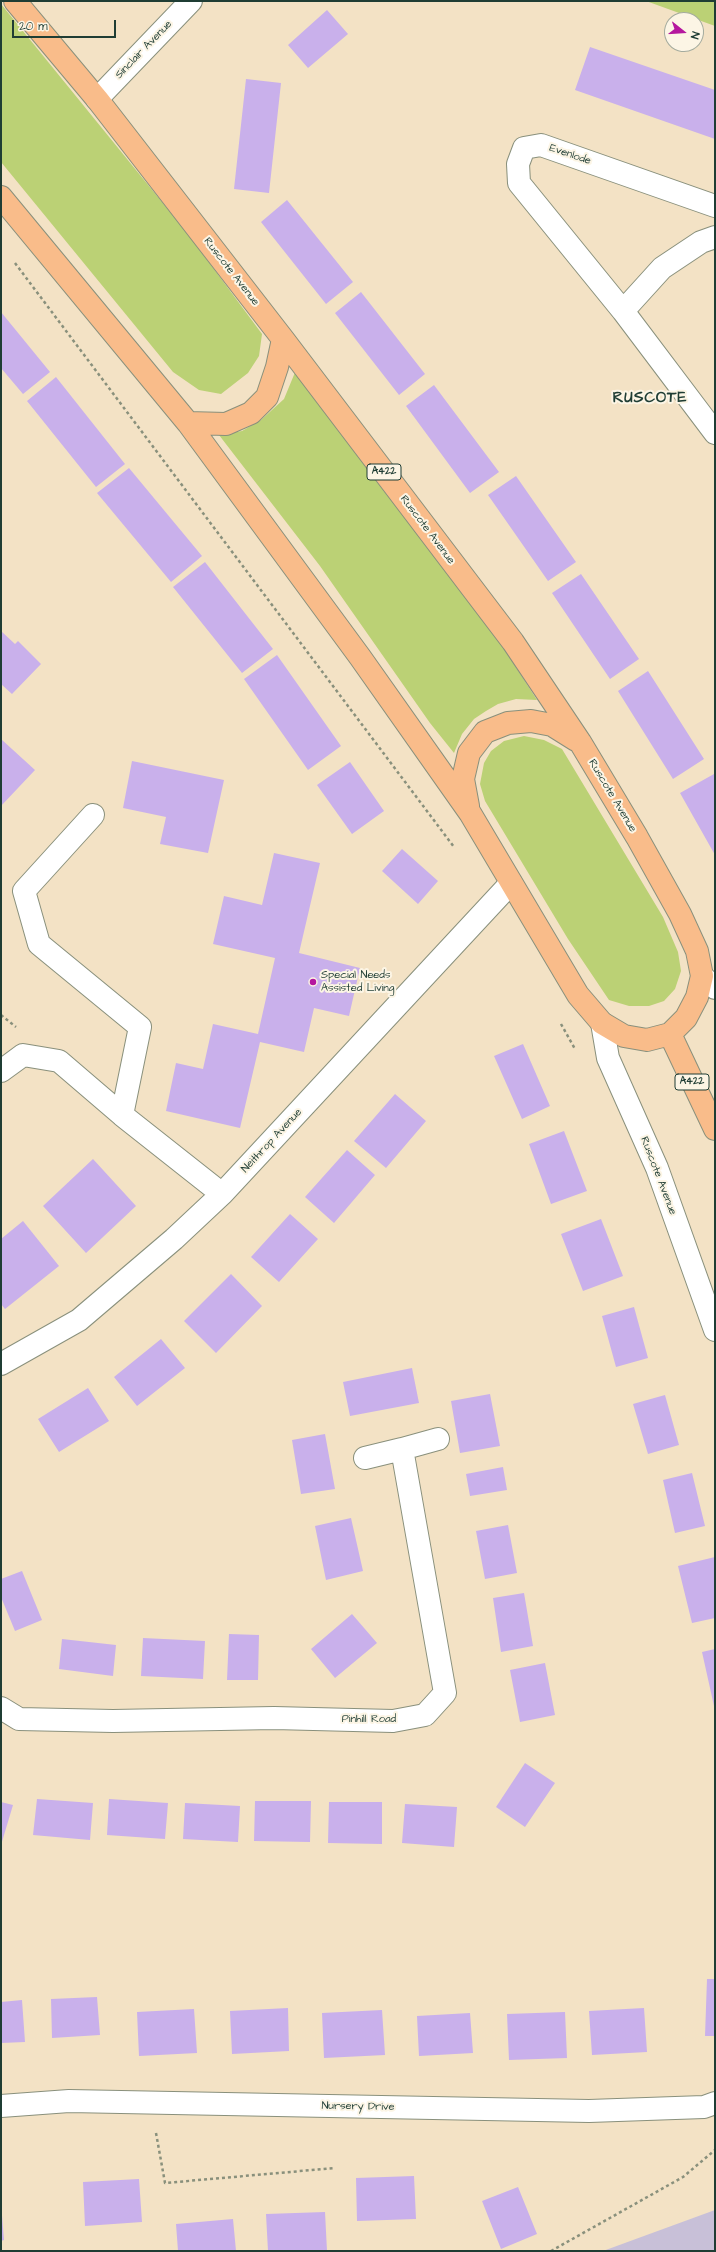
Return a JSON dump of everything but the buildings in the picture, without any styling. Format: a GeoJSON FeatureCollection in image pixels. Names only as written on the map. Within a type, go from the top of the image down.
{"type":"FeatureCollection","features":[{"type":"Feature","properties":{"kind":"main road","name":"Ruscote Avenue"},"geometry":{"type":"LineString","coordinates":[[15,1],[97,99],[282,339],[513,642],[580,742],[680,914],[697,951],[708,982],[697,997],[686,1018],[670,1034]]}},
{"type":"Feature","properties":{"kind":"main road","name":"A422"},"geometry":{"type":"LineString","coordinates":[[1,197],[188,424],[360,657],[470,813],[578,995],[602,1023],[624,1036],[647,1040],[670,1034],[715,1129]]}},
{"type":"Feature","properties":{"kind":"main road"},"geometry":{"type":"LineString","coordinates":[[188,424],[226,424],[251,413],[267,397],[277,367],[282,339]]}},
{"type":"Feature","properties":{"kind":"main road","name":"A422"},"geometry":{"type":"LineString","coordinates":[[470,813],[463,779],[469,753],[485,732],[508,723],[531,721],[552,725],[580,742]]}},
{"type":"Feature","properties":{"kind":"street","name":"Sinclair Avenue"},"geometry":{"type":"LineString","coordinates":[[97,99],[192,1]]}},
{"type":"Feature","properties":{"kind":"street","name":"Evenlode"},"geometry":{"type":"LineString","coordinates":[[715,206],[541,145],[524,148],[518,164],[519,183],[623,311],[715,434]]}},
{"type":"Feature","properties":{"kind":"street"},"geometry":{"type":"LineString","coordinates":[[623,311],[662,268],[701,242],[715,237]]}},
{"type":"Feature","properties":{"kind":"street"},"geometry":{"type":"LineString","coordinates":[[92,815],[24,891],[39,944],[140,1027],[122,1115]]}},
{"type":"Feature","properties":{"kind":"street","name":"Neithrop Avenue"},"geometry":{"type":"LineString","coordinates":[[1,1364],[79,1320],[174,1239],[222,1194],[512,883]]}},
{"type":"Feature","properties":{"kind":"street","name":"Ruscote Avenue"},"geometry":{"type":"LineString","coordinates":[[602,1023],[608,1058],[657,1168],[715,1330]]}},
{"type":"Feature","properties":{"kind":"street"},"geometry":{"type":"LineString","coordinates":[[1,1071],[23,1055],[59,1061],[122,1115],[222,1194]]}},
{"type":"Feature","properties":{"kind":"street"},"geometry":{"type":"LineString","coordinates":[[365,1458],[438,1438]]}},
{"type":"Feature","properties":{"kind":"street","name":"Pinhill Road"},"geometry":{"type":"LineString","coordinates":[[1,1708],[19,1719],[113,1721],[274,1718],[393,1721],[425,1716],[445,1693],[402,1449]]}},
{"type":"Feature","properties":{"kind":"street","name":"Nursery Drive"},"geometry":{"type":"LineString","coordinates":[[1,2106],[69,2101],[588,2111],[704,2107],[715,2103]]}},
{"type":"Feature","properties":{"kind":"path"},"geometry":{"type":"LineString","coordinates":[[11,258],[456,850]]}},
{"type":"Feature","properties":{"kind":"path"},"geometry":{"type":"LineString","coordinates":[[558,1018],[577,1052]]}},
{"type":"Feature","properties":{"kind":"path"},"geometry":{"type":"LineString","coordinates":[[151,2103],[164,2183],[335,2168]]}},
{"type":"Feature","properties":{"kind":"path"},"geometry":{"type":"LineString","coordinates":[[552,2251],[683,2177],[715,2150]]}},
{"type":"Feature","properties":{"kind":"shaded area"},"geometry":{"type":"Polygon","coordinates":[[[715,2210],[715,2251],[603,2251],[715,2210]]]}},
{"type":"Feature","properties":{"kind":"green space"},"geometry":{"type":"Polygon","coordinates":[[[646,1],[715,1],[715,26],[704,22],[704,12],[676,12],[646,1]]]}},
{"type":"Feature","properties":{"kind":"green space"},"geometry":{"type":"Polygon","coordinates":[[[1,4],[188,234],[262,334],[259,356],[248,373],[221,394],[199,390],[173,372],[1,162],[1,4]]]}},
{"type":"Feature","properties":{"kind":"green space"},"geometry":{"type":"Polygon","coordinates":[[[296,370],[474,602],[537,700],[516,699],[498,704],[486,711],[474,719],[462,734],[454,753],[430,723],[320,566],[219,435],[242,431],[261,420],[284,399],[296,370]]]}},
{"type":"Feature","properties":{"kind":"green space"},"geometry":{"type":"Polygon","coordinates":[[[524,736],[544,740],[562,749],[663,917],[678,952],[681,971],[675,989],[664,1001],[649,1006],[629,1006],[609,1000],[568,939],[485,801],[480,784],[484,763],[491,751],[504,741],[524,736]]]}},
{"type":"Feature","properties":{"kind":"place","name":"Special Needs Assisted Living"},"geometry":{"type":"Point","coordinates":[313,982]}},
{"type":"Feature","properties":{"kind":"district","name":"RUSCOTE"},"geometry":{"type":"Point","coordinates":[650,399]}}]}
